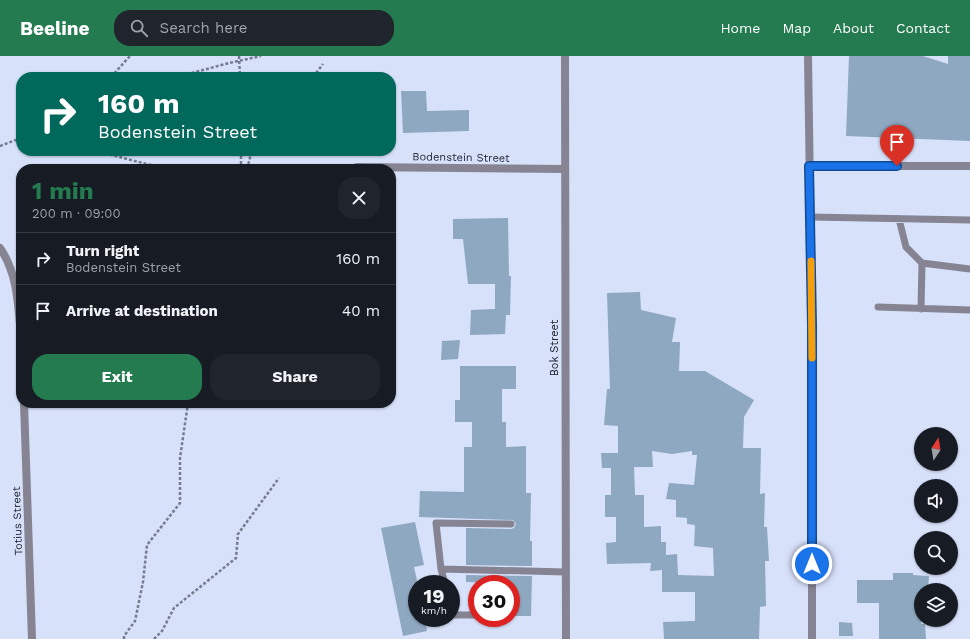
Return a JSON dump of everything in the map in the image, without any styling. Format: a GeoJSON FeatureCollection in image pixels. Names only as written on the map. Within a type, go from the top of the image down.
{"type":"FeatureCollection","features":[{"type":"Feature","properties":{"kind":"street","name":"Bok Street"},"geometry":{"type":"LineString","coordinates":[[565,56],[566,639]]}},
{"type":"Feature","properties":{"kind":"street"},"geometry":{"type":"LineString","coordinates":[[808,56],[812,325],[812,639]]}},
{"type":"Feature","properties":{"kind":"street"},"geometry":{"type":"LineString","coordinates":[[809,166],[970,166]]}},
{"type":"Feature","properties":{"kind":"street","name":"Bodenstein Street"},"geometry":{"type":"LineString","coordinates":[[396,167],[565,169]]}},
{"type":"Feature","properties":{"kind":"street"},"geometry":{"type":"LineString","coordinates":[[0,248],[16,285]]}},
{"type":"Feature","properties":{"kind":"street","name":"Totius Street"},"geometry":{"type":"LineString","coordinates":[[24,408],[32,639]]}},
{"type":"Feature","properties":{"kind":"lane"},"geometry":{"type":"LineString","coordinates":[[810,217],[970,220]]}},
{"type":"Feature","properties":{"kind":"lane"},"geometry":{"type":"LineString","coordinates":[[899,219],[906,247],[922,263],[970,269]]}},
{"type":"Feature","properties":{"kind":"lane"},"geometry":{"type":"LineString","coordinates":[[921,309],[922,263]]}},
{"type":"Feature","properties":{"kind":"lane"},"geometry":{"type":"LineString","coordinates":[[878,307],[970,310]]}},
{"type":"Feature","properties":{"kind":"lane"},"geometry":{"type":"LineString","coordinates":[[442,575],[436,524],[511,524]]}},
{"type":"Feature","properties":{"kind":"lane"},"geometry":{"type":"LineString","coordinates":[[441,570],[566,572]]}},
{"type":"Feature","properties":{"kind":"path"},"geometry":{"type":"LineString","coordinates":[[116,72],[130,56]]}},
{"type":"Feature","properties":{"kind":"path"},"geometry":{"type":"LineString","coordinates":[[240,56],[240,72]]}},
{"type":"Feature","properties":{"kind":"path"},"geometry":{"type":"LineString","coordinates":[[197,72],[261,56]]}},
{"type":"Feature","properties":{"kind":"path"},"geometry":{"type":"LineString","coordinates":[[317,72],[323,64]]}},
{"type":"Feature","properties":{"kind":"path"},"geometry":{"type":"LineString","coordinates":[[0,146],[16,140]]}},
{"type":"Feature","properties":{"kind":"path"},"geometry":{"type":"LineString","coordinates":[[115,156],[147,164]]}},
{"type":"Feature","properties":{"kind":"path"},"geometry":{"type":"LineString","coordinates":[[124,639],[124,636],[135,621],[143,582],[147,545],[180,503],[180,458],[187,408]]}},
{"type":"Feature","properties":{"kind":"path"},"geometry":{"type":"LineString","coordinates":[[154,639],[162,631],[174,608],[236,558],[238,534],[279,478]]}},
{"type":"Feature","properties":{"kind":"building"},"geometry":{"type":"Polygon","coordinates":[[[849,56],[923,56],[948,64],[948,56],[970,56],[970,141],[846,136],[849,56]]]}},
{"type":"Feature","properties":{"kind":"building"},"geometry":{"type":"Polygon","coordinates":[[[401,91],[426,91],[427,111],[469,110],[469,131],[403,133],[401,91]]]}},
{"type":"Feature","properties":{"kind":"building"},"geometry":{"type":"Polygon","coordinates":[[[508,218],[509,276],[511,276],[510,315],[506,315],[505,334],[470,335],[471,310],[495,309],[495,284],[468,284],[463,239],[453,239],[453,219],[508,218]]]}},
{"type":"Feature","properties":{"kind":"building"},"geometry":{"type":"Polygon","coordinates":[[[640,292],[641,310],[676,318],[672,342],[680,342],[679,371],[705,371],[754,400],[744,417],[743,448],[761,448],[760,494],[765,493],[764,527],[767,527],[769,561],[765,561],[766,606],[760,607],[759,639],[664,639],[663,622],[695,621],[695,592],[662,592],[662,570],[650,571],[651,563],[607,564],[606,543],[616,542],[616,517],[605,517],[605,495],[611,495],[611,468],[602,468],[601,453],[618,453],[618,426],[604,425],[607,389],[610,389],[607,293],[640,292]],[[652,451],[653,467],[634,467],[635,495],[644,495],[644,527],[661,526],[661,542],[666,542],[666,555],[677,554],[678,575],[714,576],[713,548],[694,546],[695,525],[687,524],[687,518],[676,517],[676,500],[666,499],[669,483],[694,485],[697,455],[692,455],[692,451],[672,454],[652,451]]]}},
{"type":"Feature","properties":{"kind":"building"},"geometry":{"type":"Polygon","coordinates":[[[460,340],[458,359],[441,360],[442,341],[460,340]]]}},
{"type":"Feature","properties":{"kind":"building"},"geometry":{"type":"Polygon","coordinates":[[[460,366],[516,366],[516,389],[502,389],[502,422],[506,422],[506,447],[526,446],[526,493],[531,493],[530,541],[532,541],[532,566],[466,565],[466,528],[511,529],[514,528],[516,524],[513,520],[419,517],[420,491],[464,492],[464,447],[472,447],[472,422],[455,422],[455,400],[460,400],[460,366]]]}},
{"type":"Feature","properties":{"kind":"building"},"geometry":{"type":"Polygon","coordinates":[[[415,522],[424,565],[414,567],[416,575],[408,575],[408,627],[426,627],[427,631],[403,636],[381,528],[415,522]]]}},
{"type":"Feature","properties":{"kind":"building"},"geometry":{"type":"Polygon","coordinates":[[[893,573],[913,573],[913,575],[929,576],[928,583],[914,583],[914,627],[925,627],[926,639],[879,639],[879,603],[857,603],[857,580],[893,580],[893,573]]]}},
{"type":"Feature","properties":{"kind":"building"},"geometry":{"type":"Polygon","coordinates":[[[466,575],[468,575],[468,582],[466,582],[466,575]]]}},
{"type":"Feature","properties":{"kind":"building"},"geometry":{"type":"Polygon","coordinates":[[[520,576],[532,576],[531,616],[520,616],[520,576]]]}},
{"type":"Feature","properties":{"kind":"building"},"geometry":{"type":"Polygon","coordinates":[[[839,622],[852,623],[853,636],[839,636],[839,622]]]}},
{"type":"Feature","properties":{"kind":"slow traffic"},"geometry":{"type":"LineString","coordinates":[[811,261],[812,358]]}},
{"type":"Feature","properties":{"kind":"route"},"geometry":{"type":"LineString","coordinates":[[812,564],[813,430],[809,166],[897,166]]}}]}
